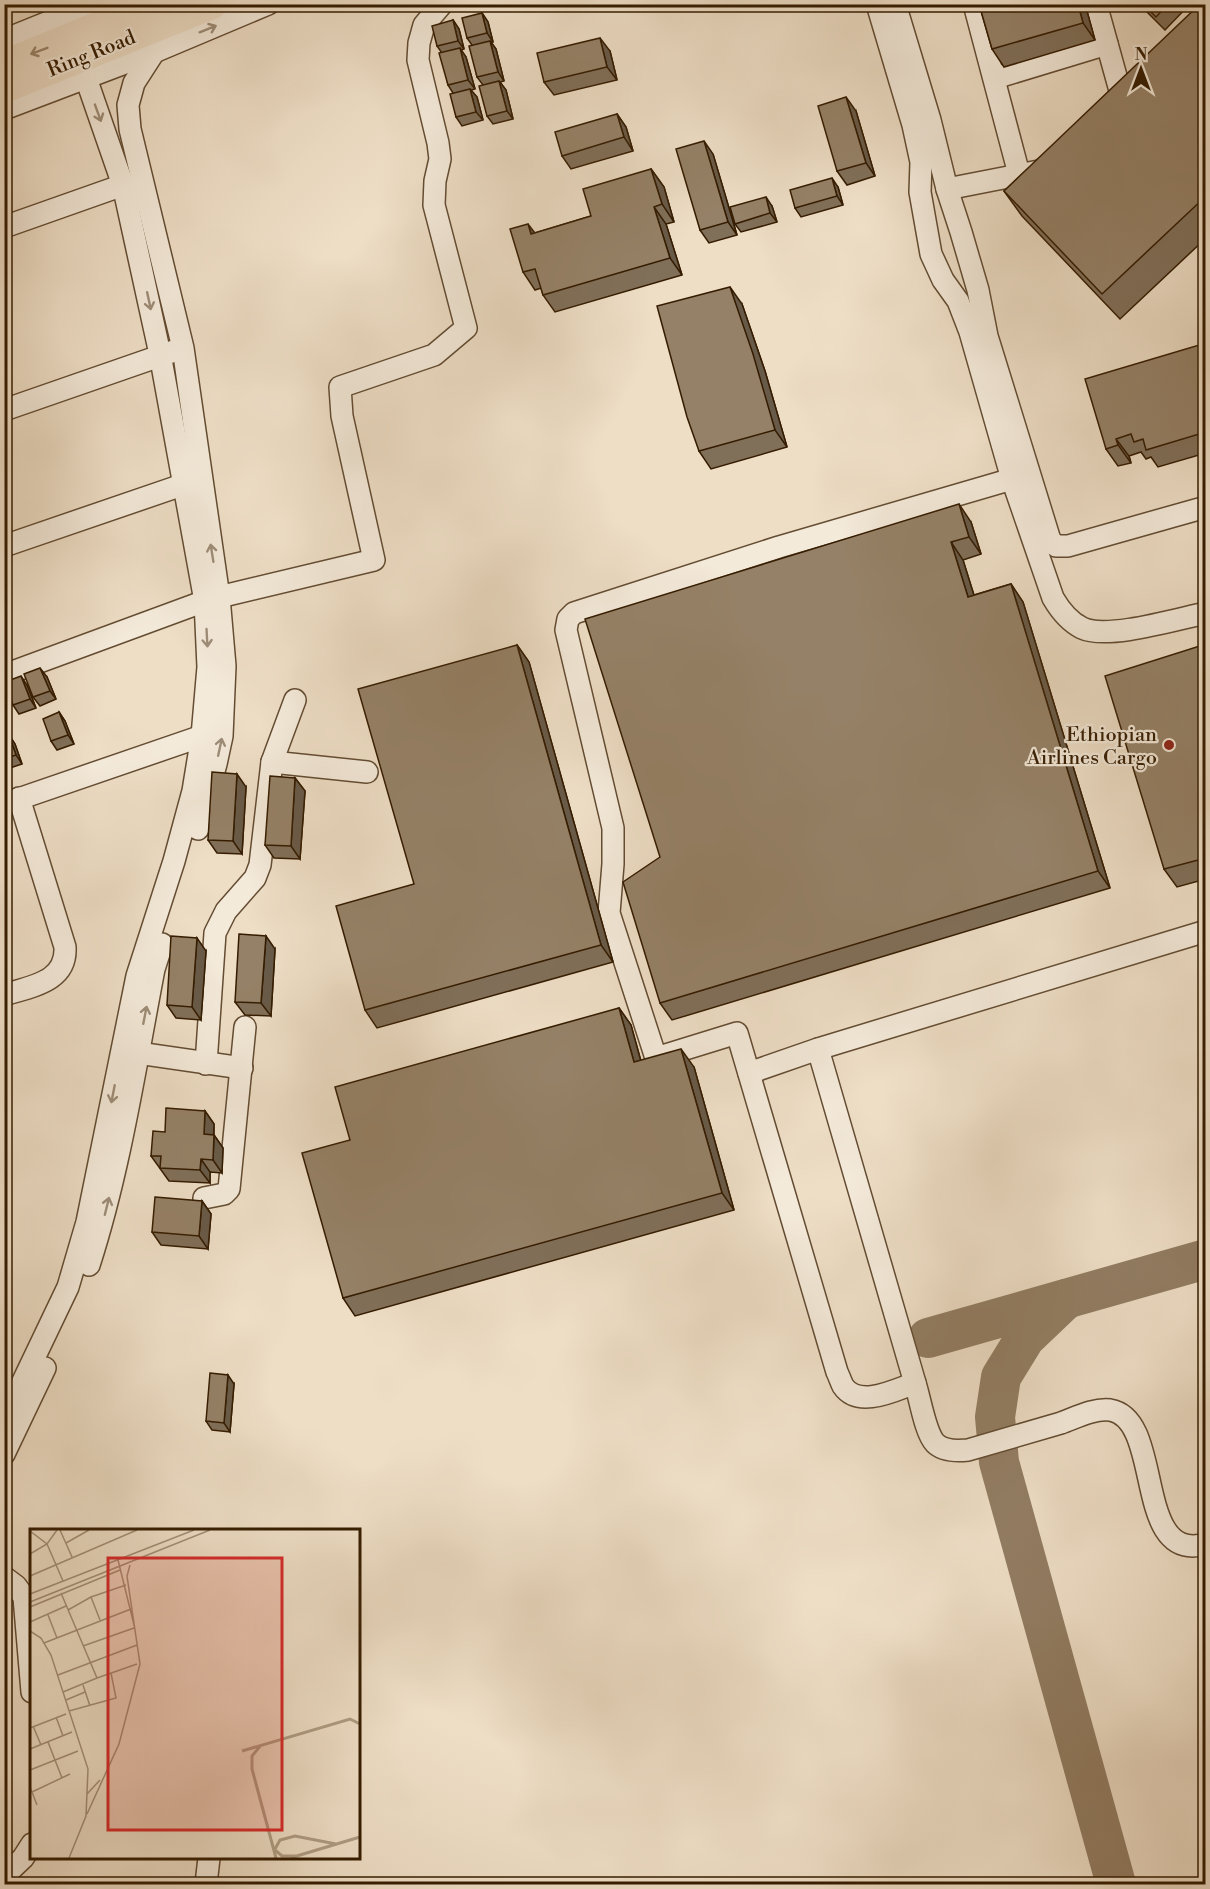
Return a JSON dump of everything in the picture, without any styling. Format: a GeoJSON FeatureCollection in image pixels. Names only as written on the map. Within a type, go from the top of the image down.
{"type":"FeatureCollection","features":[{"type":"Feature","properties":{"kind":"highway","name":"Ring Road"},"geometry":{"type":"LineString","coordinates":[[4,65],[79,54],[153,4]]}},
{"type":"Feature","properties":{"kind":"highway","name":"Ring Road"},"geometry":{"type":"LineString","coordinates":[[4,88],[79,54],[212,4]]}},
{"type":"Feature","properties":{"kind":"street"},"geometry":{"type":"LineString","coordinates":[[4,1454],[81,1290],[101,1228],[114,1175],[154,969],[187,864],[222,736],[225,666],[212,599],[185,484],[160,354],[123,185],[79,54],[93,4]]}},
{"type":"Feature","properties":{"kind":"street"},"geometry":{"type":"LineString","coordinates":[[4,40],[79,54],[154,52],[268,4]]}},
{"type":"Feature","properties":{"kind":"street"},"geometry":{"type":"LineString","coordinates":[[4,675],[212,599],[374,560],[342,416],[340,387],[434,355],[465,328],[434,205],[435,182],[440,159],[418,60],[419,43],[424,24],[442,4]]}},
{"type":"Feature","properties":{"kind":"street"},"geometry":{"type":"LineString","coordinates":[[877,4],[913,125],[921,162],[920,192],[932,254],[943,280],[958,302],[970,332],[1012,479],[1053,598],[1059,609],[1070,620],[1083,629],[1098,632],[1123,630],[1206,613]]}},
{"type":"Feature","properties":{"kind":"street"},"geometry":{"type":"LineString","coordinates":[[895,4],[930,120],[946,189],[978,290],[987,336],[1050,540],[1056,546],[1068,546],[1206,507]]}},
{"type":"Feature","properties":{"kind":"street"},"geometry":{"type":"LineString","coordinates":[[974,4],[1019,174]]}},
{"type":"Feature","properties":{"kind":"street"},"geometry":{"type":"LineString","coordinates":[[1096,4],[1124,105]]}},
{"type":"Feature","properties":{"kind":"street"},"geometry":{"type":"LineString","coordinates":[[995,78],[1107,44]]}},
{"type":"Feature","properties":{"kind":"street"},"geometry":{"type":"LineString","coordinates":[[4,1421],[68,1287],[79,1252],[98,1175],[136,976],[174,861],[193,791],[202,736],[212,599],[183,348],[130,129],[128,105],[134,83],[154,52]]}},
{"type":"Feature","properties":{"kind":"street"},"geometry":{"type":"LineString","coordinates":[[4,109],[79,54]]}},
{"type":"Feature","properties":{"kind":"street"},"geometry":{"type":"LineString","coordinates":[[4,117],[79,54]]}},
{"type":"Feature","properties":{"kind":"street"},"geometry":{"type":"LineString","coordinates":[[1108,120],[1140,89]]}},
{"type":"Feature","properties":{"kind":"street"},"geometry":{"type":"LineString","coordinates":[[946,189],[1039,171],[1066,157]]}},
{"type":"Feature","properties":{"kind":"street"},"geometry":{"type":"LineString","coordinates":[[4,227],[123,185]]}},
{"type":"Feature","properties":{"kind":"street"},"geometry":{"type":"LineString","coordinates":[[4,410],[160,354],[183,348]]}},
{"type":"Feature","properties":{"kind":"street"},"geometry":{"type":"LineString","coordinates":[[915,1383],[879,1396],[858,1396],[844,1387],[837,1372],[737,1033],[656,1058],[609,913],[613,828],[566,630],[568,619],[574,613],[779,547],[1012,479]]}},
{"type":"Feature","properties":{"kind":"street"},"geometry":{"type":"LineString","coordinates":[[4,546],[185,484]]}},
{"type":"Feature","properties":{"kind":"street"},"geometry":{"type":"LineString","coordinates":[[206,1064],[214,933],[226,911],[255,878],[260,865],[272,762],[295,700]]}},
{"type":"Feature","properties":{"kind":"street"},"geometry":{"type":"LineString","coordinates":[[4,995],[45,981],[63,967],[66,958],[65,946],[12,801],[202,736]]}},
{"type":"Feature","properties":{"kind":"street"},"geometry":{"type":"LineString","coordinates":[[272,762],[367,772]]}},
{"type":"Feature","properties":{"kind":"street"},"geometry":{"type":"LineString","coordinates":[[749,1073],[818,1049],[1206,931]]}},
{"type":"Feature","properties":{"kind":"street"},"geometry":{"type":"LineString","coordinates":[[204,1198],[224,1194],[229,1189],[244,1027]]}},
{"type":"Feature","properties":{"kind":"street"},"geometry":{"type":"LineString","coordinates":[[818,1049],[930,1434],[936,1445],[953,1451],[968,1450],[1082,1415],[1108,1410],[1119,1413],[1128,1421],[1137,1435],[1152,1492],[1170,1537],[1177,1544],[1197,1547],[1206,1544]]}},
{"type":"Feature","properties":{"kind":"street"},"geometry":{"type":"LineString","coordinates":[[138,1053],[242,1068]]}},
{"type":"Feature","properties":{"kind":"street"},"geometry":{"type":"LineString","coordinates":[[4,1577],[16,1586],[24,1598],[30,1668]]}},
{"type":"Feature","properties":{"kind":"street"},"geometry":{"type":"LineString","coordinates":[[4,1876],[30,1847]]}},
{"type":"Feature","properties":{"kind":"street"},"geometry":{"type":"LineString","coordinates":[[206,1884],[209,1859]]}},
{"type":"Feature","properties":{"kind":"building"},"geometry":{"type":"Polygon","coordinates":[[[979,4],[1078,4],[1083,23],[992,49],[979,4]]]}},
{"type":"Feature","properties":{"kind":"building"},"geometry":{"type":"Polygon","coordinates":[[[1143,4],[1168,4],[1156,17],[1143,4]]]}},
{"type":"Feature","properties":{"kind":"building"},"geometry":{"type":"Polygon","coordinates":[[[1200,4],[1206,4],[1206,196],[1102,294],[1004,191],[1200,4]]]}},
{"type":"Feature","properties":{"kind":"building"},"geometry":{"type":"Polygon","coordinates":[[[482,13],[487,33],[467,38],[462,18],[482,13]]]}},
{"type":"Feature","properties":{"kind":"building"},"geometry":{"type":"Polygon","coordinates":[[[453,20],[458,41],[437,46],[432,26],[453,20]]]}},
{"type":"Feature","properties":{"kind":"building"},"geometry":{"type":"Polygon","coordinates":[[[600,38],[607,67],[544,82],[537,53],[600,38]]]}},
{"type":"Feature","properties":{"kind":"building"},"geometry":{"type":"Polygon","coordinates":[[[490,41],[498,72],[477,77],[469,46],[490,41]]]}},
{"type":"Feature","properties":{"kind":"building"},"geometry":{"type":"Polygon","coordinates":[[[460,48],[468,80],[448,85],[439,53],[460,48]]]}},
{"type":"Feature","properties":{"kind":"building"},"geometry":{"type":"Polygon","coordinates":[[[499,81],[507,111],[487,116],[479,86],[499,81]]]}},
{"type":"Feature","properties":{"kind":"building"},"geometry":{"type":"Polygon","coordinates":[[[470,89],[476,112],[456,117],[450,94],[470,89]]]}},
{"type":"Feature","properties":{"kind":"building"},"geometry":{"type":"Polygon","coordinates":[[[846,97],[866,163],[837,171],[818,106],[846,97]]]}},
{"type":"Feature","properties":{"kind":"building"},"geometry":{"type":"Polygon","coordinates":[[[617,114],[624,137],[562,156],[555,132],[617,114]]]}},
{"type":"Feature","properties":{"kind":"building"},"geometry":{"type":"Polygon","coordinates":[[[704,141],[728,222],[700,230],[676,149],[704,141]]]}},
{"type":"Feature","properties":{"kind":"building"},"geometry":{"type":"Polygon","coordinates":[[[651,169],[662,204],[654,207],[670,258],[543,295],[535,269],[523,272],[510,229],[528,224],[531,234],[591,216],[583,189],[651,169]]]}},
{"type":"Feature","properties":{"kind":"building"},"geometry":{"type":"Polygon","coordinates":[[[832,178],[837,196],[795,208],[790,190],[832,178]]]}},
{"type":"Feature","properties":{"kind":"building"},"geometry":{"type":"Polygon","coordinates":[[[766,197],[770,213],[735,224],[730,207],[766,197]]]}},
{"type":"Feature","properties":{"kind":"building"},"geometry":{"type":"Polygon","coordinates":[[[730,287],[753,354],[775,430],[699,451],[687,417],[657,306],[730,287]]]}},
{"type":"Feature","properties":{"kind":"building"},"geometry":{"type":"Polygon","coordinates":[[[1206,343],[1206,432],[1146,450],[1143,439],[1134,442],[1131,434],[1116,439],[1118,445],[1106,449],[1085,379],[1206,343]]]}},
{"type":"Feature","properties":{"kind":"building"},"geometry":{"type":"Polygon","coordinates":[[[959,504],[969,537],[951,542],[968,597],[1011,584],[1098,871],[660,1003],[623,882],[660,857],[585,619],[959,504]]]}},
{"type":"Feature","properties":{"kind":"building","name":"Ethiopian Airlines Cargo"},"geometry":{"type":"Polygon","coordinates":[[[1206,644],[1206,858],[1164,869],[1105,676],[1206,644]]]}},
{"type":"Feature","properties":{"kind":"building"},"geometry":{"type":"Polygon","coordinates":[[[517,645],[601,945],[365,1010],[336,906],[414,884],[358,689],[517,645]]]}},
{"type":"Feature","properties":{"kind":"building"},"geometry":{"type":"Polygon","coordinates":[[[40,668],[50,691],[33,697],[24,674],[40,668]]]}},
{"type":"Feature","properties":{"kind":"building"},"geometry":{"type":"Polygon","coordinates":[[[21,676],[30,699],[13,705],[5,682],[21,676]]]}},
{"type":"Feature","properties":{"kind":"building"},"geometry":{"type":"Polygon","coordinates":[[[59,712],[68,735],[51,741],[43,719],[59,712]]]}},
{"type":"Feature","properties":{"kind":"building"},"geometry":{"type":"Polygon","coordinates":[[[9,735],[16,755],[4,759],[4,737],[9,735]]]}},
{"type":"Feature","properties":{"kind":"building"},"geometry":{"type":"Polygon","coordinates":[[[212,772],[237,774],[233,841],[208,840],[212,772]]]}},
{"type":"Feature","properties":{"kind":"building"},"geometry":{"type":"Polygon","coordinates":[[[270,776],[295,778],[291,846],[265,845],[270,776]]]}},
{"type":"Feature","properties":{"kind":"building"},"geometry":{"type":"Polygon","coordinates":[[[239,934],[266,936],[261,1003],[235,1002],[239,934]]]}},
{"type":"Feature","properties":{"kind":"building"},"geometry":{"type":"Polygon","coordinates":[[[171,936],[197,938],[192,1007],[167,1005],[171,936]]]}},
{"type":"Feature","properties":{"kind":"building"},"geometry":{"type":"Polygon","coordinates":[[[619,1008],[634,1062],[681,1049],[722,1193],[343,1298],[302,1153],[350,1140],[335,1087],[619,1008]]]}},
{"type":"Feature","properties":{"kind":"building"},"geometry":{"type":"Polygon","coordinates":[[[166,1108],[205,1111],[204,1134],[214,1135],[213,1160],[201,1159],[200,1170],[160,1168],[161,1156],[151,1156],[153,1131],[165,1132],[166,1108]]]}},
{"type":"Feature","properties":{"kind":"building"},"geometry":{"type":"Polygon","coordinates":[[[155,1197],[202,1201],[199,1236],[152,1232],[155,1197]]]}},
{"type":"Feature","properties":{"kind":"building"},"geometry":{"type":"Polygon","coordinates":[[[210,1373],[228,1375],[224,1423],[206,1421],[210,1373]]]}},
{"type":"Feature","properties":{"kind":"taxiway"},"geometry":{"type":"LineString","coordinates":[[928,1338],[1206,1259]]}},
{"type":"Feature","properties":{"kind":"taxiway"},"geometry":{"type":"LineString","coordinates":[[1066,1299],[1025,1338],[1001,1377],[995,1417],[999,1462],[1116,1884]]}},
{"type":"Feature","properties":{"kind":"place","name":"Ethiopian Airlines Cargo"},"geometry":{"type":"Point","coordinates":[1169,745]}}]}
